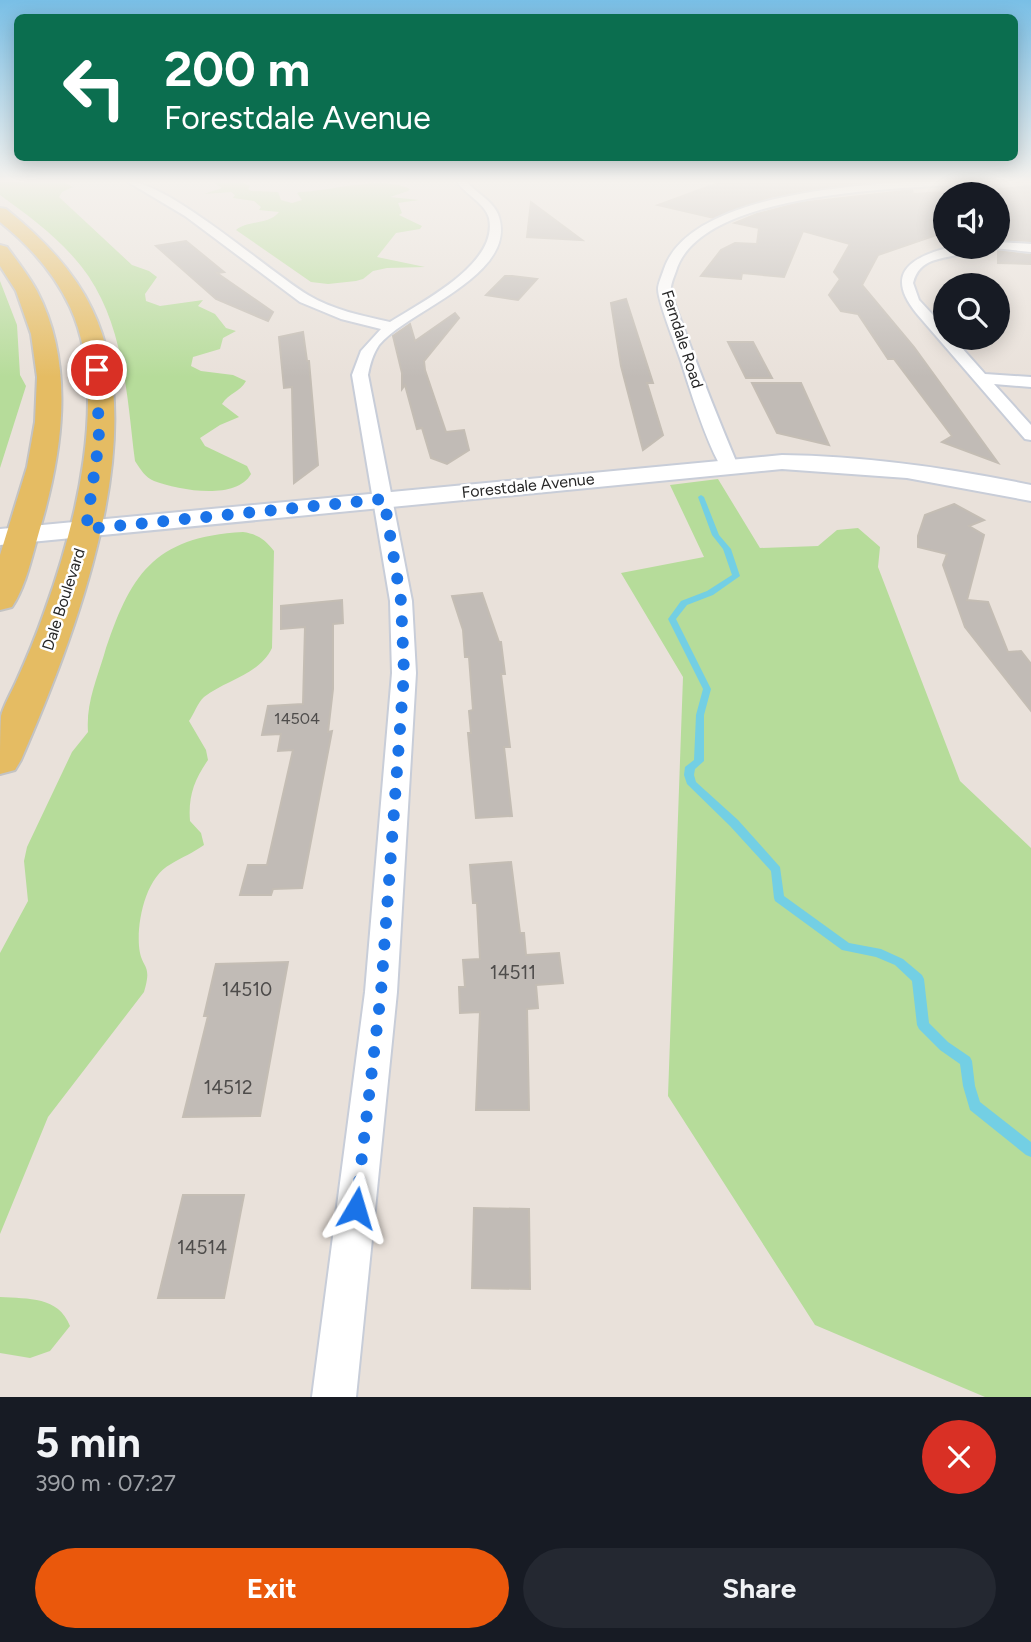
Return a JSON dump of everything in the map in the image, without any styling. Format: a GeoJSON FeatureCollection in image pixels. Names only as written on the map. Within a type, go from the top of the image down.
{"type":"FeatureCollection","features":[{"type":"Feature","properties":{"kind":"main road","name":"Dale Boulevard"},"geometry":{"type":"LineString","coordinates":[[0,760],[51,641],[86,529],[99,441],[99,392],[94,349],[71,288],[40,247]]}},
{"type":"Feature","properties":{"kind":"main road"},"geometry":{"type":"LineString","coordinates":[[0,251],[28,292],[40,321],[47,354],[50,391],[48,433],[40,480],[12,536],[0,600]]}},
{"type":"Feature","properties":{"kind":"street"},"geometry":{"type":"LineString","coordinates":[[234,247],[305,299],[346,316],[392,327]]}},
{"type":"Feature","properties":{"kind":"street"},"geometry":{"type":"LineString","coordinates":[[334,1397],[381,992],[400,762],[404,673],[401,601],[360,375],[368,350],[392,327],[466,277],[480,264],[491,247]]}},
{"type":"Feature","properties":{"kind":"street","name":"Ferndale Road"},"geometry":{"type":"LineString","coordinates":[[680,247],[669,261],[664,289],[696,384],[729,466]]}},
{"type":"Feature","properties":{"kind":"street"},"geometry":{"type":"LineString","coordinates":[[933,256],[912,270],[908,279],[911,297],[933,323]]}},
{"type":"Feature","properties":{"kind":"street"},"geometry":{"type":"LineString","coordinates":[[956,350],[1031,435]]}},
{"type":"Feature","properties":{"kind":"street"},"geometry":{"type":"LineString","coordinates":[[981,378],[1031,382]]}},
{"type":"Feature","properties":{"kind":"street","name":"Forestdale Avenue"},"geometry":{"type":"LineString","coordinates":[[12,536],[729,466],[814,462],[887,467],[972,480],[1031,493]]}},
{"type":"Feature","properties":{"kind":"green space"},"geometry":{"type":"Polygon","coordinates":[[[64,247],[113,247],[132,265],[157,277],[145,294],[146,301],[160,306],[203,300],[198,306],[215,314],[226,328],[236,331],[223,338],[220,349],[193,357],[191,366],[201,371],[233,375],[246,381],[222,404],[239,417],[200,438],[205,446],[247,466],[251,474],[244,482],[233,488],[220,490],[191,490],[154,481],[143,473],[135,461],[126,385],[115,334],[95,287],[64,247]]]}},
{"type":"Feature","properties":{"kind":"green space"},"geometry":{"type":"Polygon","coordinates":[[[261,247],[385,247],[377,257],[425,267],[387,268],[373,271],[356,281],[328,284],[311,282],[261,247]]]}},
{"type":"Feature","properties":{"kind":"green space"},"geometry":{"type":"Polygon","coordinates":[[[0,281],[17,325],[20,375],[26,386],[0,468],[0,281]]]}},
{"type":"Feature","properties":{"kind":"green space"},"geometry":{"type":"Polygon","coordinates":[[[718,479],[760,548],[818,546],[837,530],[858,528],[880,547],[878,567],[960,781],[1031,848],[1031,1397],[985,1397],[815,1325],[668,1096],[683,677],[621,573],[704,557],[670,485],[718,479]]]}},
{"type":"Feature","properties":{"kind":"green space"},"geometry":{"type":"Polygon","coordinates":[[[243,532],[260,538],[274,551],[272,648],[251,671],[204,697],[189,721],[206,750],[208,760],[196,782],[190,804],[190,821],[201,833],[204,845],[162,870],[149,889],[139,936],[140,954],[147,971],[144,992],[48,1117],[0,1234],[0,953],[28,901],[24,861],[27,847],[72,752],[88,732],[90,702],[98,674],[114,627],[136,582],[150,565],[166,552],[187,542],[212,535],[243,532]]]}},
{"type":"Feature","properties":{"kind":"green space"},"geometry":{"type":"Polygon","coordinates":[[[0,1297],[32,1299],[50,1304],[65,1316],[70,1326],[50,1351],[30,1358],[0,1353],[0,1297]]]}},
{"type":"Feature","properties":{"kind":"building"},"geometry":{"type":"Polygon","coordinates":[[[157,247],[194,247],[224,272],[217,273],[273,312],[268,321],[216,299],[157,247]]]}},
{"type":"Feature","properties":{"kind":"building"},"geometry":{"type":"Polygon","coordinates":[[[727,247],[796,247],[784,277],[742,273],[741,279],[701,276],[721,250],[727,247]]]}},
{"type":"Feature","properties":{"kind":"building"},"geometry":{"type":"Polygon","coordinates":[[[848,247],[901,247],[878,255],[862,285],[914,347],[998,463],[942,442],[952,436],[894,359],[888,359],[858,314],[841,311],[829,295],[840,279],[834,272],[848,247]]]}},
{"type":"Feature","properties":{"kind":"building"},"geometry":{"type":"Polygon","coordinates":[[[1010,252],[1031,255],[1031,264],[998,263],[998,259],[1010,259],[1010,252]]]}},
{"type":"Feature","properties":{"kind":"building"},"geometry":{"type":"Polygon","coordinates":[[[505,276],[537,279],[518,300],[486,295],[505,276]]]}},
{"type":"Feature","properties":{"kind":"building"},"geometry":{"type":"Polygon","coordinates":[[[626,299],[653,383],[647,383],[663,435],[643,450],[621,366],[611,303],[626,299]]]}},
{"type":"Feature","properties":{"kind":"building"},"geometry":{"type":"Polygon","coordinates":[[[455,313],[459,318],[424,361],[446,432],[464,430],[469,450],[447,464],[431,458],[422,428],[417,429],[405,385],[402,389],[402,373],[393,336],[410,324],[415,341],[455,313]]]}},
{"type":"Feature","properties":{"kind":"building"},"geometry":{"type":"Polygon","coordinates":[[[303,332],[309,361],[318,465],[294,483],[292,387],[284,388],[279,337],[303,332]]]}},
{"type":"Feature","properties":{"kind":"building"},"geometry":{"type":"Polygon","coordinates":[[[728,342],[753,342],[772,378],[746,378],[728,342]]]}},
{"type":"Feature","properties":{"kind":"building"},"geometry":{"type":"Polygon","coordinates":[[[752,383],[801,383],[829,445],[777,433],[752,383]]]}},
{"type":"Feature","properties":{"kind":"building"},"geometry":{"type":"Polygon","coordinates":[[[954,504],[984,520],[969,526],[984,535],[967,600],[988,602],[1008,652],[1021,651],[1031,664],[1031,711],[965,627],[943,565],[947,554],[918,547],[918,536],[925,515],[954,504]]]}},
{"type":"Feature","properties":{"kind":"building"},"geometry":{"type":"Polygon","coordinates":[[[482,593],[501,642],[505,674],[501,674],[510,747],[504,747],[512,816],[476,818],[468,733],[471,733],[469,711],[473,710],[469,657],[465,657],[463,630],[452,596],[482,593]]]}},
{"type":"Feature","properties":{"kind":"building"},"geometry":{"type":"Polygon","coordinates":[[[342,600],[343,623],[333,624],[333,689],[328,732],[332,731],[302,888],[273,889],[271,895],[240,895],[248,865],[267,865],[293,750],[278,751],[281,734],[262,735],[268,706],[303,704],[305,627],[281,629],[281,606],[342,600]]]}},
{"type":"Feature","properties":{"kind":"building"},"geometry":{"type":"Polygon","coordinates":[[[511,862],[520,933],[524,933],[526,955],[559,953],[563,983],[536,985],[538,1008],[527,1009],[529,1110],[476,1110],[480,1012],[460,1013],[459,987],[465,987],[463,960],[480,959],[477,903],[473,903],[470,865],[511,862]]]}},
{"type":"Feature","properties":{"kind":"building"},"geometry":{"type":"Polygon","coordinates":[[[288,962],[260,1116],[183,1117],[208,1016],[204,1016],[216,964],[288,962]]]}},
{"type":"Feature","properties":{"kind":"building"},"geometry":{"type":"Polygon","coordinates":[[[183,1195],[244,1195],[224,1298],[158,1298],[183,1195]]]}},
{"type":"Feature","properties":{"kind":"building"},"geometry":{"type":"Polygon","coordinates":[[[474,1208],[529,1209],[530,1289],[472,1288],[474,1208]]]}},
{"type":"Feature","properties":{"kind":"waterway"},"geometry":{"type":"LineString","coordinates":[[701,497],[716,535],[727,549],[736,576],[710,593],[684,603],[672,619],[707,689],[700,715],[699,761],[690,767],[692,784],[734,823],[776,870],[779,898],[846,947],[877,952],[899,962],[918,979],[923,1025],[944,1046],[966,1061],[975,1106],[1031,1150]]}},
{"type":"Feature","properties":{"kind":"route"},"geometry":{"type":"LineString","coordinates":[[97,370],[99,441],[97,469],[86,529],[384,499],[401,601],[404,673],[400,762],[381,992],[356,1208]]}}]}
